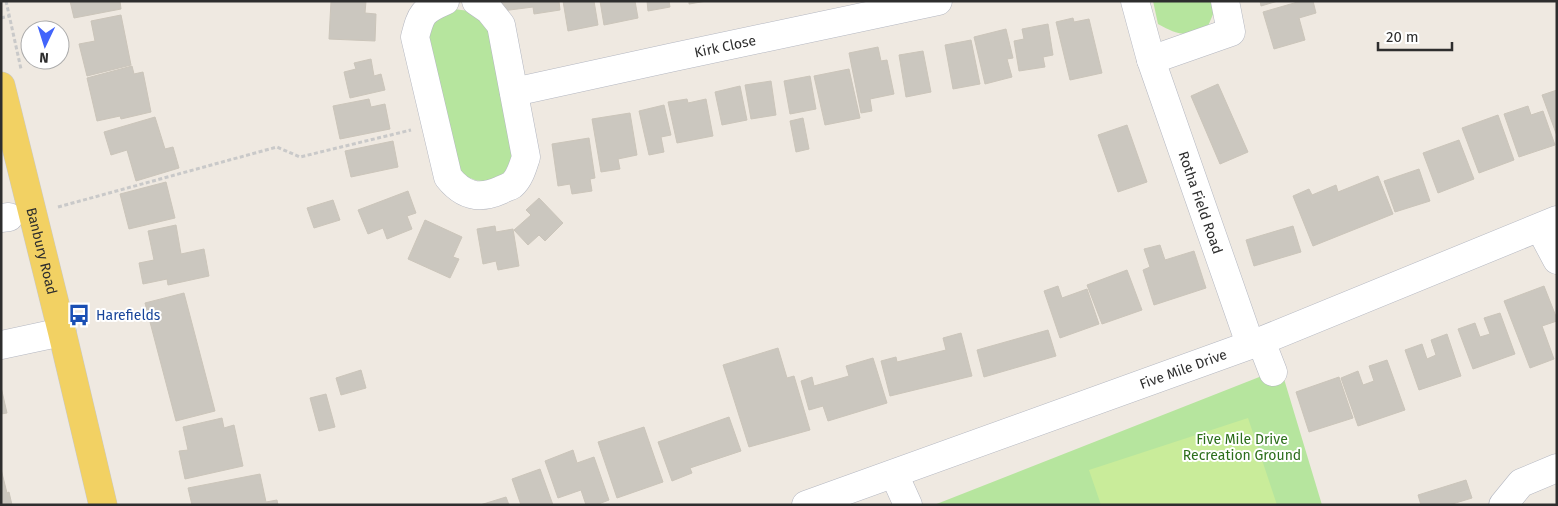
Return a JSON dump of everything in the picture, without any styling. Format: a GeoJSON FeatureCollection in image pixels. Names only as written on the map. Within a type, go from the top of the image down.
{"type":"FeatureCollection","features":[{"type":"Feature","properties":{"kind":"main road","name":"Banbury Road"},"geometry":{"type":"LineString","coordinates":[[1,86],[103,505]]}},
{"type":"Feature","properties":{"kind":"street"},"geometry":{"type":"LineString","coordinates":[[445,1],[428,8],[419,21],[415,37],[448,177],[456,186],[472,195],[493,193],[512,185],[521,172],[526,157],[501,25],[489,10],[476,1]]}},
{"type":"Feature","properties":{"kind":"street","name":"Kirk Close"},"geometry":{"type":"LineString","coordinates":[[514,92],[674,56],[938,1]]}},
{"type":"Feature","properties":{"kind":"street","name":"Rotha Field Road"},"geometry":{"type":"LineString","coordinates":[[1135,1],[1151,60],[1256,342],[1273,372]]}},
{"type":"Feature","properties":{"kind":"street"},"geometry":{"type":"LineString","coordinates":[[1151,60],[1235,41],[1225,1]]}},
{"type":"Feature","properties":{"kind":"street"},"geometry":{"type":"LineString","coordinates":[[1549,224],[1557,260]]}},
{"type":"Feature","properties":{"kind":"street","name":"Five Mile Drive"},"geometry":{"type":"LineString","coordinates":[[806,505],[1256,342],[1549,224]]}},
{"type":"Feature","properties":{"kind":"street"},"geometry":{"type":"LineString","coordinates":[[1,345],[62,332]]}},
{"type":"Feature","properties":{"kind":"street"},"geometry":{"type":"LineString","coordinates":[[1503,505],[1521,483],[1557,468]]}},
{"type":"Feature","properties":{"kind":"street"},"geometry":{"type":"LineString","coordinates":[[894,474],[908,505]]}},
{"type":"Feature","properties":{"kind":"path"},"geometry":{"type":"LineString","coordinates":[[1,18],[9,16],[6,1]]}},
{"type":"Feature","properties":{"kind":"path"},"geometry":{"type":"LineString","coordinates":[[55,208],[277,146],[300,157],[436,124]]}},
{"type":"Feature","properties":{"kind":"green space"},"geometry":{"type":"Polygon","coordinates":[[[1153,1],[1216,1],[1217,5],[1208,26],[1183,34],[1158,24],[1153,1]]]}},
{"type":"Feature","properties":{"kind":"green space"},"geometry":{"type":"Polygon","coordinates":[[[453,9],[478,12],[490,26],[515,152],[507,173],[487,181],[476,180],[457,171],[426,40],[434,21],[453,9]]]}},
{"type":"Feature","properties":{"kind":"green space","name":"Five Mile Drive Recreation Ground"},"geometry":{"type":"Polygon","coordinates":[[[1281,369],[1322,505],[934,505],[1277,370],[1281,369]]]}},
{"type":"Feature","properties":{"kind":"green space"},"geometry":{"type":"Polygon","coordinates":[[[1248,418],[1277,505],[1101,505],[1089,470],[1248,418]]]}},
{"type":"Feature","properties":{"kind":"building"},"geometry":{"type":"Polygon","coordinates":[[[70,1],[120,1],[121,9],[74,18],[70,1]]]}},
{"type":"Feature","properties":{"kind":"building"},"geometry":{"type":"Polygon","coordinates":[[[331,1],[366,1],[365,13],[376,14],[375,41],[329,39],[331,1]]]}},
{"type":"Feature","properties":{"kind":"building"},"geometry":{"type":"Polygon","coordinates":[[[501,1],[559,1],[560,10],[534,14],[533,7],[502,11],[501,1]]]}},
{"type":"Feature","properties":{"kind":"building"},"geometry":{"type":"Polygon","coordinates":[[[563,1],[594,1],[598,25],[568,31],[563,1]]]}},
{"type":"Feature","properties":{"kind":"building"},"geometry":{"type":"Polygon","coordinates":[[[600,1],[635,1],[638,18],[604,25],[600,1]]]}},
{"type":"Feature","properties":{"kind":"building"},"geometry":{"type":"Polygon","coordinates":[[[647,1],[669,1],[670,7],[648,11],[647,1]]]}},
{"type":"Feature","properties":{"kind":"building"},"geometry":{"type":"Polygon","coordinates":[[[689,1],[707,1],[689,4],[689,1]]]}},
{"type":"Feature","properties":{"kind":"building"},"geometry":{"type":"Polygon","coordinates":[[[1260,1],[1278,1],[1261,6],[1260,1]]]}},
{"type":"Feature","properties":{"kind":"building"},"geometry":{"type":"Polygon","coordinates":[[[1301,1],[1313,1],[1316,13],[1299,18],[1305,40],[1274,49],[1263,12],[1301,1]]]}},
{"type":"Feature","properties":{"kind":"building"},"geometry":{"type":"Polygon","coordinates":[[[121,15],[131,65],[87,76],[79,44],[95,41],[91,21],[121,15]]]}},
{"type":"Feature","properties":{"kind":"building"},"geometry":{"type":"Polygon","coordinates":[[[1073,18],[1074,22],[1089,19],[1102,73],[1070,80],[1056,22],[1073,18]]]}},
{"type":"Feature","properties":{"kind":"building"},"geometry":{"type":"Polygon","coordinates":[[[1048,24],[1053,55],[1043,57],[1045,67],[1019,71],[1014,41],[1024,39],[1022,29],[1048,24]]]}},
{"type":"Feature","properties":{"kind":"building"},"geometry":{"type":"Polygon","coordinates":[[[1006,29],[1013,58],[1007,59],[1012,77],[985,84],[974,37],[1006,29]]]}},
{"type":"Feature","properties":{"kind":"building"},"geometry":{"type":"Polygon","coordinates":[[[971,40],[980,84],[953,89],[945,45],[971,40]]]}},
{"type":"Feature","properties":{"kind":"building"},"geometry":{"type":"Polygon","coordinates":[[[878,47],[881,61],[887,60],[894,94],[870,99],[872,111],[861,113],[849,53],[878,47]]]}},
{"type":"Feature","properties":{"kind":"building"},"geometry":{"type":"Polygon","coordinates":[[[923,51],[931,92],[906,97],[899,55],[923,51]]]}},
{"type":"Feature","properties":{"kind":"building"},"geometry":{"type":"Polygon","coordinates":[[[371,59],[374,76],[381,74],[385,90],[350,98],[344,72],[356,69],[354,63],[371,59]]]}},
{"type":"Feature","properties":{"kind":"building"},"geometry":{"type":"Polygon","coordinates":[[[132,66],[134,74],[143,72],[151,112],[121,119],[120,116],[97,121],[87,78],[132,66]]]}},
{"type":"Feature","properties":{"kind":"building"},"geometry":{"type":"Polygon","coordinates":[[[849,69],[860,118],[825,125],[814,76],[849,69]]]}},
{"type":"Feature","properties":{"kind":"building"},"geometry":{"type":"Polygon","coordinates":[[[810,76],[816,109],[790,114],[784,81],[810,76]]]}},
{"type":"Feature","properties":{"kind":"building"},"geometry":{"type":"Polygon","coordinates":[[[771,81],[776,115],[751,119],[745,85],[771,81]]]}},
{"type":"Feature","properties":{"kind":"building"},"geometry":{"type":"Polygon","coordinates":[[[1218,84],[1248,152],[1220,164],[1191,96],[1218,84]]]}},
{"type":"Feature","properties":{"kind":"building"},"geometry":{"type":"Polygon","coordinates":[[[740,86],[747,120],[722,125],[715,92],[740,86]]]}},
{"type":"Feature","properties":{"kind":"building"},"geometry":{"type":"Polygon","coordinates":[[[1557,90],[1557,136],[1542,95],[1557,90]]]}},
{"type":"Feature","properties":{"kind":"building"},"geometry":{"type":"Polygon","coordinates":[[[369,99],[371,107],[385,104],[390,129],[340,139],[333,106],[369,99]]]}},
{"type":"Feature","properties":{"kind":"building"},"geometry":{"type":"Polygon","coordinates":[[[687,99],[688,103],[706,99],[713,136],[677,143],[668,102],[687,99]]]}},
{"type":"Feature","properties":{"kind":"building"},"geometry":{"type":"Polygon","coordinates":[[[664,105],[671,135],[661,137],[664,152],[649,155],[639,111],[664,105]]]}},
{"type":"Feature","properties":{"kind":"building"},"geometry":{"type":"Polygon","coordinates":[[[1528,106],[1531,115],[1543,111],[1555,145],[1519,157],[1504,114],[1528,106]]]}},
{"type":"Feature","properties":{"kind":"building"},"geometry":{"type":"Polygon","coordinates":[[[630,113],[637,155],[618,159],[620,169],[601,172],[592,119],[630,113]]]}},
{"type":"Feature","properties":{"kind":"building"},"geometry":{"type":"Polygon","coordinates":[[[1498,115],[1514,160],[1479,173],[1462,128],[1498,115]]]}},
{"type":"Feature","properties":{"kind":"building"},"geometry":{"type":"Polygon","coordinates":[[[155,117],[165,149],[173,147],[179,168],[136,181],[127,150],[111,155],[104,132],[155,117]]]}},
{"type":"Feature","properties":{"kind":"building"},"geometry":{"type":"Polygon","coordinates":[[[803,118],[809,149],[796,152],[790,121],[803,118]]]}},
{"type":"Feature","properties":{"kind":"building"},"geometry":{"type":"Polygon","coordinates":[[[1127,125],[1147,182],[1118,192],[1098,135],[1127,125]]]}},
{"type":"Feature","properties":{"kind":"building"},"geometry":{"type":"Polygon","coordinates":[[[589,138],[595,178],[590,179],[592,191],[572,194],[570,184],[558,186],[552,144],[589,138]]]}},
{"type":"Feature","properties":{"kind":"building"},"geometry":{"type":"Polygon","coordinates":[[[1459,140],[1474,179],[1438,193],[1423,153],[1459,140]]]}},
{"type":"Feature","properties":{"kind":"building"},"geometry":{"type":"Polygon","coordinates":[[[393,141],[398,167],[351,177],[345,151],[393,141]]]}},
{"type":"Feature","properties":{"kind":"building"},"geometry":{"type":"Polygon","coordinates":[[[1419,169],[1430,201],[1395,212],[1384,181],[1419,169]]]}},
{"type":"Feature","properties":{"kind":"building"},"geometry":{"type":"Polygon","coordinates":[[[1378,176],[1393,214],[1313,246],[1293,196],[1309,189],[1312,195],[1336,185],[1338,192],[1378,176]]]}},
{"type":"Feature","properties":{"kind":"building"},"geometry":{"type":"Polygon","coordinates":[[[166,182],[175,218],[129,229],[120,194],[166,182]]]}},
{"type":"Feature","properties":{"kind":"building"},"geometry":{"type":"Polygon","coordinates":[[[408,191],[416,213],[407,216],[412,229],[387,239],[383,228],[368,234],[358,210],[408,191]]]}},
{"type":"Feature","properties":{"kind":"building"},"geometry":{"type":"Polygon","coordinates":[[[539,198],[563,223],[545,241],[539,235],[528,245],[514,230],[531,215],[526,210],[539,198]]]}},
{"type":"Feature","properties":{"kind":"building"},"geometry":{"type":"Polygon","coordinates":[[[333,200],[340,220],[314,228],[307,208],[333,200]]]}},
{"type":"Feature","properties":{"kind":"building"},"geometry":{"type":"Polygon","coordinates":[[[425,220],[462,237],[453,257],[459,259],[450,278],[408,259],[425,220]]]}},
{"type":"Feature","properties":{"kind":"building"},"geometry":{"type":"Polygon","coordinates":[[[176,225],[181,254],[204,249],[209,276],[168,285],[167,279],[143,284],[139,263],[154,260],[148,231],[176,225]]]}},
{"type":"Feature","properties":{"kind":"building"},"geometry":{"type":"Polygon","coordinates":[[[495,226],[496,232],[513,229],[519,266],[498,270],[496,261],[483,264],[477,229],[495,226]]]}},
{"type":"Feature","properties":{"kind":"building"},"geometry":{"type":"Polygon","coordinates":[[[1293,226],[1301,252],[1254,266],[1246,240],[1293,226]]]}},
{"type":"Feature","properties":{"kind":"building"},"geometry":{"type":"Polygon","coordinates":[[[1160,245],[1165,260],[1194,251],[1206,288],[1154,305],[1143,270],[1150,267],[1144,249],[1160,245]]]}},
{"type":"Feature","properties":{"kind":"building"},"geometry":{"type":"Polygon","coordinates":[[[1127,270],[1142,310],[1102,324],[1087,285],[1127,270]]]}},
{"type":"Feature","properties":{"kind":"building"},"geometry":{"type":"Polygon","coordinates":[[[1058,286],[1062,298],[1087,289],[1099,324],[1060,338],[1044,291],[1058,286]]]}},
{"type":"Feature","properties":{"kind":"building"},"geometry":{"type":"Polygon","coordinates":[[[1544,286],[1557,319],[1557,321],[1542,326],[1554,359],[1530,368],[1504,301],[1544,286]]]}},
{"type":"Feature","properties":{"kind":"building"},"geometry":{"type":"Polygon","coordinates":[[[184,293],[215,411],[176,421],[145,303],[184,293]]]}},
{"type":"Feature","properties":{"kind":"building"},"geometry":{"type":"Polygon","coordinates":[[[1500,313],[1515,354],[1473,369],[1458,329],[1475,323],[1480,337],[1490,334],[1484,318],[1500,313]]]}},
{"type":"Feature","properties":{"kind":"building"},"geometry":{"type":"Polygon","coordinates":[[[1048,330],[1056,356],[984,377],[977,350],[1048,330]]]}},
{"type":"Feature","properties":{"kind":"building"},"geometry":{"type":"Polygon","coordinates":[[[961,333],[972,376],[890,396],[881,361],[896,357],[897,362],[946,350],[943,338],[961,333]]]}},
{"type":"Feature","properties":{"kind":"building"},"geometry":{"type":"Polygon","coordinates":[[[1447,334],[1461,376],[1419,390],[1405,350],[1422,344],[1427,359],[1436,355],[1431,340],[1447,334]]]}},
{"type":"Feature","properties":{"kind":"building"},"geometry":{"type":"Polygon","coordinates":[[[778,348],[787,378],[794,376],[810,430],[749,447],[723,365],[778,348]]]}},
{"type":"Feature","properties":{"kind":"building"},"geometry":{"type":"Polygon","coordinates":[[[873,358],[887,403],[828,421],[823,406],[809,410],[801,381],[812,377],[814,386],[849,376],[846,366],[873,358]]]}},
{"type":"Feature","properties":{"kind":"building"},"geometry":{"type":"Polygon","coordinates":[[[1387,360],[1405,410],[1358,426],[1341,378],[1358,371],[1363,385],[1374,381],[1369,366],[1387,360]]]}},
{"type":"Feature","properties":{"kind":"building"},"geometry":{"type":"Polygon","coordinates":[[[361,370],[366,388],[341,395],[336,378],[361,370]]]}},
{"type":"Feature","properties":{"kind":"building"},"geometry":{"type":"Polygon","coordinates":[[[1339,377],[1353,418],[1309,432],[1296,392],[1339,377]]]}},
{"type":"Feature","properties":{"kind":"building"},"geometry":{"type":"Polygon","coordinates":[[[1,387],[7,413],[1,414],[1,387]]]}},
{"type":"Feature","properties":{"kind":"building"},"geometry":{"type":"Polygon","coordinates":[[[326,394],[335,427],[319,431],[310,398],[326,394]]]}},
{"type":"Feature","properties":{"kind":"building"},"geometry":{"type":"Polygon","coordinates":[[[729,417],[741,451],[690,468],[692,473],[672,481],[658,442],[729,417]]]}},
{"type":"Feature","properties":{"kind":"building"},"geometry":{"type":"Polygon","coordinates":[[[222,418],[224,428],[234,425],[243,466],[185,479],[179,451],[188,450],[183,427],[222,418]]]}},
{"type":"Feature","properties":{"kind":"building"},"geometry":{"type":"Polygon","coordinates":[[[644,427],[663,482],[617,498],[598,442],[644,427]]]}},
{"type":"Feature","properties":{"kind":"building"},"geometry":{"type":"Polygon","coordinates":[[[573,450],[577,463],[594,457],[609,500],[596,505],[586,505],[581,490],[558,498],[545,461],[573,450]]]}},
{"type":"Feature","properties":{"kind":"building"},"geometry":{"type":"Polygon","coordinates":[[[1,469],[7,493],[9,492],[12,505],[1,505],[1,469]]]}},
{"type":"Feature","properties":{"kind":"building"},"geometry":{"type":"Polygon","coordinates":[[[540,469],[553,505],[521,505],[512,479],[540,469]]]}},
{"type":"Feature","properties":{"kind":"building"},"geometry":{"type":"Polygon","coordinates":[[[260,474],[266,502],[277,500],[278,505],[192,505],[188,488],[260,474]]]}},
{"type":"Feature","properties":{"kind":"building"},"geometry":{"type":"Polygon","coordinates":[[[1466,480],[1472,498],[1449,505],[1421,505],[1418,495],[1466,480]]]}},
{"type":"Feature","properties":{"kind":"building"},"geometry":{"type":"Polygon","coordinates":[[[506,497],[509,505],[480,505],[506,497]]]}},
{"type":"Feature","properties":{"kind":"place","name":"Harefields"},"geometry":{"type":"Point","coordinates":[79,315]}}]}
